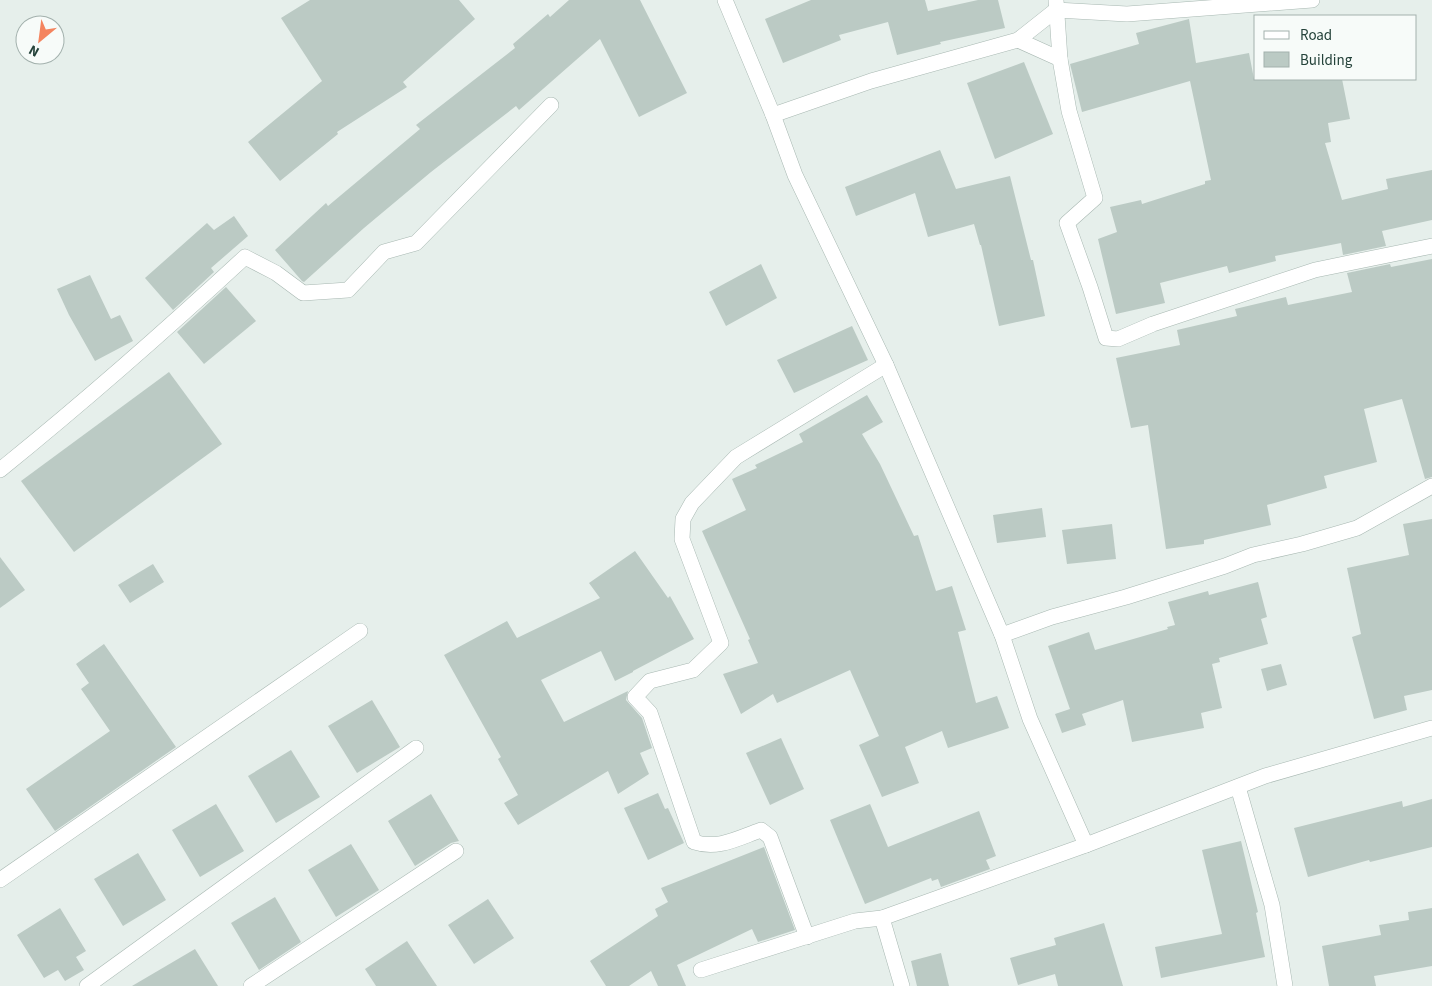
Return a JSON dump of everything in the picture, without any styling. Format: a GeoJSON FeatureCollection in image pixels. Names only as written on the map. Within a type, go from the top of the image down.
{"type":"FeatureCollection","features":[{"type":"Feature","properties":{"kind":"street"},"geometry":{"type":"LineString","coordinates":[[725,0],[796,175],[886,365],[1002,635],[1030,719],[1086,845]]}},
{"type":"Feature","properties":{"kind":"street"},"geometry":{"type":"LineString","coordinates":[[773,115],[871,81],[1018,40],[1056,5],[1127,14],[1312,0]]}},
{"type":"Feature","properties":{"kind":"street"},"geometry":{"type":"LineString","coordinates":[[1056,5],[1060,59],[1069,111],[1095,198],[1067,223],[1106,338],[1118,339],[1153,324],[1316,270],[1432,246]]}},
{"type":"Feature","properties":{"kind":"street"},"geometry":{"type":"LineString","coordinates":[[1018,40],[1060,59]]}},
{"type":"Feature","properties":{"kind":"street"},"geometry":{"type":"LineString","coordinates":[[0,470],[76,408],[245,258],[276,273],[303,293],[348,290],[384,252],[416,243],[551,105]]}},
{"type":"Feature","properties":{"kind":"street"},"geometry":{"type":"LineString","coordinates":[[807,937],[770,837],[761,830],[716,846],[705,846],[694,842],[650,713],[635,697],[650,682],[693,670],[721,643],[682,539],[683,519],[692,503],[736,457],[886,365]]}},
{"type":"Feature","properties":{"kind":"street"},"geometry":{"type":"LineString","coordinates":[[1002,635],[1052,617],[1225,566],[1253,555],[1302,544],[1357,528],[1432,486]]}},
{"type":"Feature","properties":{"kind":"street"},"geometry":{"type":"LineString","coordinates":[[0,880],[360,631]]}},
{"type":"Feature","properties":{"kind":"street"},"geometry":{"type":"LineString","coordinates":[[702,970],[855,921],[882,918],[1086,845],[1265,776],[1432,728]]}},
{"type":"Feature","properties":{"kind":"street"},"geometry":{"type":"LineString","coordinates":[[87,986],[416,748]]}},
{"type":"Feature","properties":{"kind":"street"},"geometry":{"type":"LineString","coordinates":[[1238,786],[1272,905],[1285,986]]}},
{"type":"Feature","properties":{"kind":"street"},"geometry":{"type":"LineString","coordinates":[[251,986],[456,851]]}},
{"type":"Feature","properties":{"kind":"street"},"geometry":{"type":"LineString","coordinates":[[882,918],[902,986]]}},
{"type":"Feature","properties":{"kind":"building"},"geometry":{"type":"Polygon","coordinates":[[[310,0],[459,0],[475,19],[403,82],[407,87],[337,132],[338,134],[280,181],[248,142],[322,81],[281,18],[310,0]]]}},
{"type":"Feature","properties":{"kind":"building"},"geometry":{"type":"Polygon","coordinates":[[[569,0],[640,0],[687,93],[639,117],[600,39],[519,110],[516,106],[431,172],[364,228],[304,282],[302,281],[275,250],[326,203],[328,206],[420,129],[416,125],[515,48],[513,44],[548,14],[550,17],[569,0]]]}},
{"type":"Feature","properties":{"kind":"building"},"geometry":{"type":"Polygon","coordinates":[[[811,0],[925,0],[928,11],[978,0],[998,0],[1005,28],[940,42],[941,44],[897,55],[888,22],[839,35],[841,40],[783,63],[765,19],[811,0]]]}},
{"type":"Feature","properties":{"kind":"building"},"geometry":{"type":"Polygon","coordinates":[[[1189,19],[1196,63],[1249,53],[1254,80],[1342,80],[1350,119],[1328,123],[1331,142],[1325,143],[1342,200],[1388,189],[1386,179],[1432,170],[1432,220],[1382,231],[1386,246],[1343,255],[1341,243],[1275,256],[1276,261],[1229,273],[1227,266],[1160,283],[1165,303],[1116,314],[1098,239],[1117,232],[1110,207],[1141,200],[1142,204],[1205,184],[1205,181],[1211,180],[1190,81],[1082,112],[1070,64],[1139,44],[1136,33],[1189,19]]]}},
{"type":"Feature","properties":{"kind":"building"},"geometry":{"type":"Polygon","coordinates":[[[1024,62],[1053,134],[995,159],[967,83],[1024,62]]]}},
{"type":"Feature","properties":{"kind":"building"},"geometry":{"type":"Polygon","coordinates":[[[940,150],[956,189],[1010,176],[1031,260],[1033,260],[1045,316],[999,326],[981,245],[974,224],[928,237],[915,193],[856,216],[845,187],[940,150]]]}},
{"type":"Feature","properties":{"kind":"building"},"geometry":{"type":"Polygon","coordinates":[[[234,216],[248,236],[211,268],[214,272],[173,310],[145,278],[207,223],[214,230],[234,216]]]}},
{"type":"Feature","properties":{"kind":"building"},"geometry":{"type":"Polygon","coordinates":[[[1432,259],[1432,477],[1425,479],[1402,399],[1364,409],[1377,462],[1324,476],[1327,488],[1267,505],[1271,525],[1204,540],[1204,544],[1166,549],[1148,425],[1131,428],[1116,358],[1180,345],[1177,330],[1237,316],[1235,309],[1286,297],[1288,305],[1352,292],[1347,273],[1390,264],[1391,267],[1432,259]]]}},
{"type":"Feature","properties":{"kind":"building"},"geometry":{"type":"Polygon","coordinates":[[[761,264],[777,298],[726,326],[709,292],[761,264]]]}},
{"type":"Feature","properties":{"kind":"building"},"geometry":{"type":"Polygon","coordinates":[[[90,275],[111,319],[120,315],[133,341],[95,361],[69,315],[57,289],[90,275]]]}},
{"type":"Feature","properties":{"kind":"building"},"geometry":{"type":"Polygon","coordinates":[[[226,287],[256,321],[204,364],[177,332],[226,287]]]}},
{"type":"Feature","properties":{"kind":"building"},"geometry":{"type":"Polygon","coordinates":[[[852,326],[868,360],[794,393],[777,360],[852,326]]]}},
{"type":"Feature","properties":{"kind":"building"},"geometry":{"type":"Polygon","coordinates":[[[169,372],[222,444],[74,552],[21,481],[169,372]]]}},
{"type":"Feature","properties":{"kind":"building"},"geometry":{"type":"Polygon","coordinates":[[[867,395],[883,422],[862,434],[880,464],[914,536],[918,535],[936,591],[952,586],[966,630],[958,632],[976,703],[997,696],[1009,728],[948,748],[942,731],[905,747],[919,783],[882,797],[859,745],[879,736],[850,670],[777,703],[773,694],[741,714],[723,674],[758,663],[748,640],[750,639],[702,531],[746,510],[732,479],[757,468],[755,465],[803,442],[799,434],[867,395]]]}},
{"type":"Feature","properties":{"kind":"building"},"geometry":{"type":"Polygon","coordinates":[[[1042,508],[1046,537],[997,543],[993,515],[1042,508]]]}},
{"type":"Feature","properties":{"kind":"building"},"geometry":{"type":"Polygon","coordinates":[[[1432,519],[1432,690],[1404,696],[1407,710],[1374,719],[1352,637],[1361,634],[1347,568],[1409,555],[1403,524],[1432,519]]]}},
{"type":"Feature","properties":{"kind":"building"},"geometry":{"type":"Polygon","coordinates":[[[1112,524],[1116,559],[1067,564],[1062,530],[1112,524]]]}},
{"type":"Feature","properties":{"kind":"building"},"geometry":{"type":"Polygon","coordinates":[[[635,551],[668,598],[670,596],[694,639],[615,681],[601,651],[541,680],[564,722],[628,691],[626,700],[642,718],[652,748],[640,753],[649,774],[618,794],[608,771],[518,825],[504,803],[518,795],[498,759],[501,757],[444,655],[507,621],[517,638],[600,598],[589,583],[635,551]]]}},
{"type":"Feature","properties":{"kind":"building"},"geometry":{"type":"Polygon","coordinates":[[[0,557],[25,590],[0,608],[0,557]]]}},
{"type":"Feature","properties":{"kind":"building"},"geometry":{"type":"Polygon","coordinates":[[[153,564],[164,582],[130,603],[118,585],[153,564]]]}},
{"type":"Feature","properties":{"kind":"building"},"geometry":{"type":"Polygon","coordinates":[[[1258,582],[1267,617],[1261,619],[1268,644],[1219,658],[1220,662],[1212,664],[1222,708],[1201,713],[1204,728],[1132,742],[1123,700],[1082,714],[1086,725],[1062,733],[1055,714],[1070,709],[1048,646],[1089,632],[1095,650],[1168,629],[1167,627],[1175,625],[1168,602],[1208,591],[1209,595],[1258,582]]]}},
{"type":"Feature","properties":{"kind":"building"},"geometry":{"type":"Polygon","coordinates":[[[104,644],[176,747],[55,831],[26,789],[110,731],[81,689],[89,683],[76,664],[104,644]]]}},
{"type":"Feature","properties":{"kind":"building"},"geometry":{"type":"Polygon","coordinates":[[[1281,664],[1287,685],[1267,691],[1261,669],[1281,664]]]}},
{"type":"Feature","properties":{"kind":"building"},"geometry":{"type":"Polygon","coordinates":[[[372,700],[400,747],[357,773],[328,726],[372,700]]]}},
{"type":"Feature","properties":{"kind":"building"},"geometry":{"type":"Polygon","coordinates":[[[781,738],[804,789],[770,805],[746,753],[781,738]]]}},
{"type":"Feature","properties":{"kind":"building"},"geometry":{"type":"Polygon","coordinates":[[[291,750],[320,797],[276,823],[248,776],[291,750]]]}},
{"type":"Feature","properties":{"kind":"building"},"geometry":{"type":"Polygon","coordinates":[[[658,793],[665,809],[668,808],[684,843],[648,860],[624,808],[658,793]]]}},
{"type":"Feature","properties":{"kind":"building"},"geometry":{"type":"Polygon","coordinates":[[[431,794],[459,841],[451,843],[415,866],[388,821],[431,794]]]}},
{"type":"Feature","properties":{"kind":"building"},"geometry":{"type":"Polygon","coordinates":[[[1432,799],[1432,847],[1370,862],[1369,860],[1308,877],[1294,828],[1402,801],[1403,807],[1432,799]]]}},
{"type":"Feature","properties":{"kind":"building"},"geometry":{"type":"Polygon","coordinates":[[[216,804],[244,851],[200,877],[172,830],[216,804]]]}},
{"type":"Feature","properties":{"kind":"building"},"geometry":{"type":"Polygon","coordinates":[[[870,804],[888,847],[979,811],[996,856],[986,860],[990,869],[941,887],[938,879],[932,881],[931,878],[865,904],[830,820],[870,804]]]}},
{"type":"Feature","properties":{"kind":"building"},"geometry":{"type":"Polygon","coordinates":[[[1241,841],[1258,912],[1256,913],[1265,957],[1161,978],[1155,947],[1222,934],[1202,850],[1241,841]]]}},
{"type":"Feature","properties":{"kind":"building"},"geometry":{"type":"Polygon","coordinates":[[[351,844],[379,890],[336,917],[308,870],[351,844]]]}},
{"type":"Feature","properties":{"kind":"building"},"geometry":{"type":"Polygon","coordinates":[[[764,847],[795,930],[758,942],[752,929],[677,965],[686,986],[658,986],[651,971],[629,986],[606,986],[590,961],[658,916],[655,909],[668,902],[661,888],[764,847]]]}},
{"type":"Feature","properties":{"kind":"building"},"geometry":{"type":"Polygon","coordinates":[[[138,853],[166,900],[123,926],[94,879],[138,853]]]}},
{"type":"Feature","properties":{"kind":"building"},"geometry":{"type":"Polygon","coordinates":[[[275,897],[301,942],[259,970],[231,923],[275,897]]]}},
{"type":"Feature","properties":{"kind":"building"},"geometry":{"type":"Polygon","coordinates":[[[488,899],[514,938],[474,964],[448,925],[488,899]]]}},
{"type":"Feature","properties":{"kind":"building"},"geometry":{"type":"Polygon","coordinates":[[[60,908],[86,951],[76,957],[84,970],[65,981],[58,970],[44,978],[17,935],[60,908]]]}},
{"type":"Feature","properties":{"kind":"building"},"geometry":{"type":"Polygon","coordinates":[[[1432,908],[1432,966],[1374,976],[1376,986],[1329,986],[1322,946],[1381,935],[1379,925],[1409,920],[1408,912],[1432,908]]]}},
{"type":"Feature","properties":{"kind":"building"},"geometry":{"type":"Polygon","coordinates":[[[1104,923],[1123,986],[1058,986],[1055,974],[1018,985],[1010,958],[1056,945],[1054,938],[1104,923]]]}},
{"type":"Feature","properties":{"kind":"building"},"geometry":{"type":"Polygon","coordinates":[[[407,941],[437,986],[376,986],[365,969],[407,941]]]}},
{"type":"Feature","properties":{"kind":"building"},"geometry":{"type":"Polygon","coordinates":[[[195,949],[218,986],[132,986],[195,949]]]}},
{"type":"Feature","properties":{"kind":"building"},"geometry":{"type":"Polygon","coordinates":[[[941,953],[949,986],[917,986],[911,961],[941,953]]]}}]}
